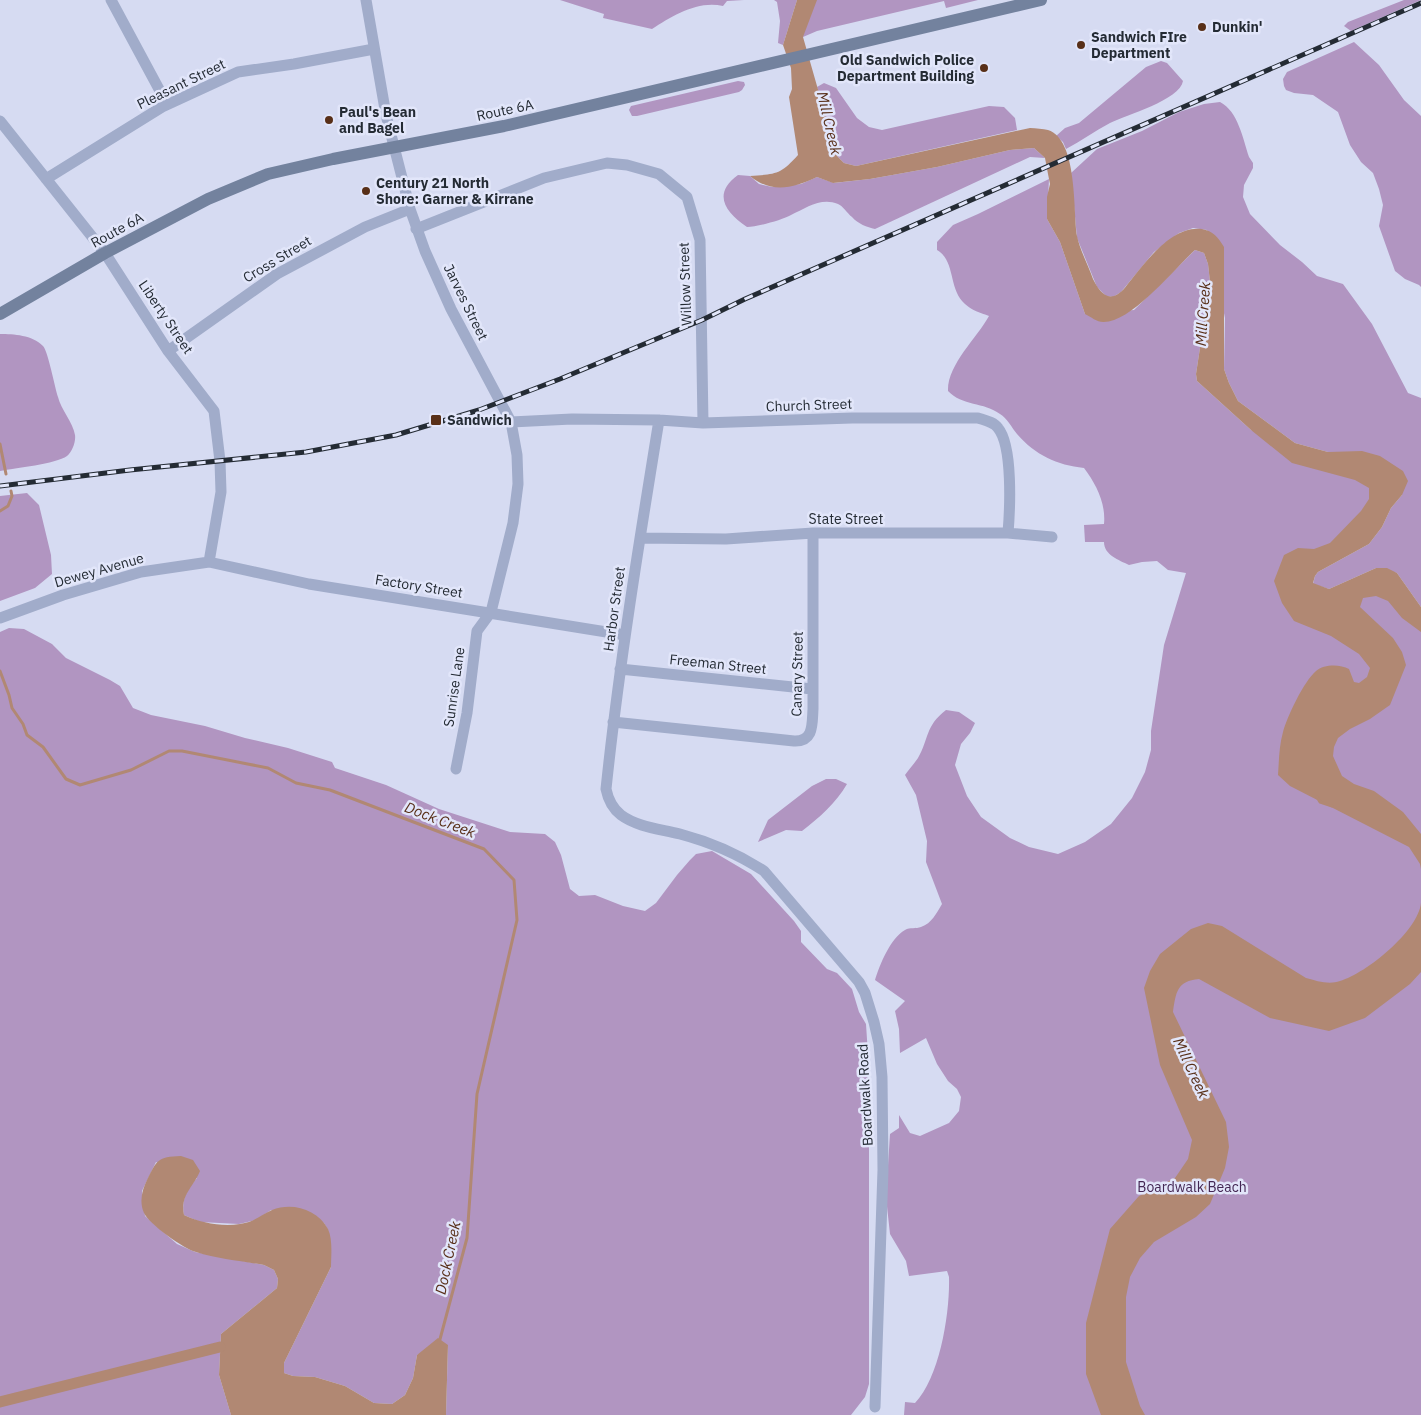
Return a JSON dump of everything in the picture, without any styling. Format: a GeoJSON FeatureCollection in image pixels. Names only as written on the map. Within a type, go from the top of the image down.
{"type":"FeatureCollection","features":[{"type":"Feature","properties":{"kind":"main road","name":"Route 6A"},"geometry":{"type":"LineString","coordinates":[[0,314],[105,253],[208,199],[268,174],[616,100],[1041,0]]}},
{"type":"Feature","properties":{"kind":"street"},"geometry":{"type":"LineString","coordinates":[[111,0],[166,104]]}},
{"type":"Feature","properties":{"kind":"street","name":"Jarves Street"},"geometry":{"type":"LineString","coordinates":[[366,0],[394,148],[416,229],[452,309],[511,422],[518,469],[516,505],[491,612]]}},
{"type":"Feature","properties":{"kind":"street","name":"Pleasant Street"},"geometry":{"type":"LineString","coordinates":[[46,179],[166,104],[238,72],[374,49]]}},
{"type":"Feature","properties":{"kind":"street","name":"Liberty Street"},"geometry":{"type":"LineString","coordinates":[[0,121],[105,253],[168,351],[214,411],[220,461],[221,492],[209,562]]}},
{"type":"Feature","properties":{"kind":"street","name":"Willow Street"},"geometry":{"type":"LineString","coordinates":[[416,229],[544,178],[607,163],[627,165],[659,174],[687,196],[700,240],[703,424]]}},
{"type":"Feature","properties":{"kind":"street","name":"Cross Street"},"geometry":{"type":"LineString","coordinates":[[168,351],[277,274],[366,227],[410,209]]}},
{"type":"Feature","properties":{"kind":"street","name":"Church Street"},"geometry":{"type":"LineString","coordinates":[[511,422],[572,419],[659,420],[703,424],[852,418],[978,418],[990,422],[998,428],[1004,438],[1007,452],[1008,533]]}},
{"type":"Feature","properties":{"kind":"street","name":"Harbor Street"},"geometry":{"type":"LineString","coordinates":[[610,802],[606,789],[613,722],[659,420]]}},
{"type":"Feature","properties":{"kind":"street","name":"State Street"},"geometry":{"type":"LineString","coordinates":[[640,538],[726,539],[813,533],[1008,533],[1052,537]]}},
{"type":"Feature","properties":{"kind":"street","name":"Canary Street"},"geometry":{"type":"LineString","coordinates":[[613,722],[801,741],[808,738],[811,732],[813,533]]}},
{"type":"Feature","properties":{"kind":"street","name":"Factory Street"},"geometry":{"type":"LineString","coordinates":[[209,562],[309,584],[625,635]]}},
{"type":"Feature","properties":{"kind":"street","name":"Dewey Avenue"},"geometry":{"type":"LineString","coordinates":[[0,618],[63,595],[141,572],[209,562]]}},
{"type":"Feature","properties":{"kind":"street","name":"Sunrise Lane"},"geometry":{"type":"LineString","coordinates":[[456,770],[468,713],[477,631],[491,612]]}},
{"type":"Feature","properties":{"kind":"street","name":"Freeman Street"},"geometry":{"type":"LineString","coordinates":[[620,669],[812,689]]}},
{"type":"Feature","properties":{"kind":"street","name":"Boardwalk Road"},"geometry":{"type":"LineString","coordinates":[[610,802],[621,815],[635,823],[680,834],[716,846],[745,858],[764,871],[859,982],[864,993],[879,1044],[882,1077],[883,1170],[875,1408]]}},
{"type":"Feature","properties":{"kind":"green space"},"geometry":{"type":"Polygon","coordinates":[[[560,0],[744,0],[727,1],[723,6],[704,5],[695,7],[677,14],[652,29],[603,18],[604,14],[560,0]]]}},
{"type":"Feature","properties":{"kind":"green space"},"geometry":{"type":"Polygon","coordinates":[[[774,0],[797,0],[783,45],[778,43],[780,21],[777,2],[774,0]]]}},
{"type":"Feature","properties":{"kind":"green space"},"geometry":{"type":"Polygon","coordinates":[[[805,0],[978,0],[946,8],[944,1],[817,31],[803,37],[805,0]]]}},
{"type":"Feature","properties":{"kind":"green space"},"geometry":{"type":"Polygon","coordinates":[[[1404,0],[1421,0],[1351,31],[1344,26],[1348,22],[1404,0]]]}},
{"type":"Feature","properties":{"kind":"green space"},"geometry":{"type":"Polygon","coordinates":[[[1354,42],[1379,65],[1404,100],[1421,116],[1421,287],[1405,279],[1395,271],[1379,226],[1383,205],[1379,189],[1373,173],[1361,162],[1350,145],[1338,112],[1313,95],[1294,93],[1286,90],[1284,86],[1283,79],[1287,72],[1354,42]]]}},
{"type":"Feature","properties":{"kind":"green space"},"geometry":{"type":"Polygon","coordinates":[[[1161,61],[1167,63],[1183,81],[1180,88],[1163,101],[1110,123],[1066,149],[1063,142],[1056,136],[1065,128],[1079,123],[1146,67],[1161,61]]]}},
{"type":"Feature","properties":{"kind":"green space"},"geometry":{"type":"Polygon","coordinates":[[[738,81],[744,82],[745,85],[739,92],[637,116],[632,116],[629,110],[631,106],[738,81]]]}},
{"type":"Feature","properties":{"kind":"green space"},"geometry":{"type":"Polygon","coordinates":[[[824,83],[836,88],[857,118],[869,127],[882,130],[989,106],[1004,107],[1015,118],[1017,130],[856,166],[844,163],[837,156],[817,87],[824,83]]]}},
{"type":"Feature","properties":{"kind":"green space"},"geometry":{"type":"Polygon","coordinates":[[[1220,102],[1226,106],[1236,119],[1249,157],[1253,163],[1253,168],[1244,185],[1243,197],[1250,214],[1280,245],[1317,276],[1343,284],[1372,324],[1408,393],[1421,398],[1421,607],[1397,573],[1376,568],[1329,589],[1313,584],[1318,572],[1369,544],[1382,527],[1391,508],[1402,495],[1328,452],[1295,443],[1238,401],[1224,369],[1225,318],[1207,230],[1193,228],[1179,233],[1154,252],[1121,292],[1113,297],[1106,296],[1097,287],[1077,238],[1071,173],[1097,149],[1142,131],[1179,112],[1204,104],[1220,102]]]}},
{"type":"Feature","properties":{"kind":"green space"},"geometry":{"type":"Polygon","coordinates":[[[1034,148],[1045,158],[1030,157],[875,229],[857,222],[840,205],[832,202],[814,204],[776,221],[747,227],[733,215],[724,202],[725,189],[738,175],[750,176],[759,184],[772,187],[801,184],[817,177],[834,183],[870,179],[937,167],[1010,150],[1034,148]]]}},
{"type":"Feature","properties":{"kind":"green space","name":"Boardwalk Beach"},"geometry":{"type":"Polygon","coordinates":[[[1049,179],[1047,219],[1060,242],[1085,314],[1134,310],[1195,250],[1204,253],[1208,264],[1210,282],[1196,374],[1197,381],[1251,430],[1392,481],[1310,568],[1306,600],[1364,579],[1421,617],[1421,1415],[904,1415],[905,1402],[915,1403],[924,1392],[937,1361],[948,1308],[949,1277],[947,1271],[909,1276],[906,1261],[890,1234],[886,1197],[890,1134],[899,1128],[899,1115],[910,1133],[920,1136],[949,1123],[959,1111],[961,1097],[937,1064],[926,1038],[900,1053],[899,1029],[895,1011],[905,1001],[875,980],[883,960],[895,939],[905,930],[919,928],[928,923],[942,904],[926,862],[927,841],[916,795],[905,775],[918,758],[931,727],[939,716],[946,710],[959,712],[975,723],[961,744],[955,765],[967,796],[981,817],[1010,838],[1029,847],[1058,854],[1085,842],[1111,824],[1132,798],[1145,772],[1151,750],[1151,731],[1164,645],[1186,573],[1168,570],[1157,561],[1129,565],[1109,554],[1104,542],[1085,542],[1084,525],[1104,524],[1104,516],[1102,501],[1084,468],[1074,467],[1047,458],[1031,448],[1003,416],[987,407],[966,402],[948,391],[952,371],[989,316],[970,308],[960,298],[947,261],[937,250],[937,242],[953,225],[1049,179]]]}},
{"type":"Feature","properties":{"kind":"green space"},"geometry":{"type":"Polygon","coordinates":[[[0,334],[34,339],[45,349],[60,402],[75,435],[73,447],[67,456],[62,459],[0,471],[0,334]]]}},
{"type":"Feature","properties":{"kind":"green space"},"geometry":{"type":"Polygon","coordinates":[[[27,493],[39,505],[51,555],[52,574],[35,588],[0,601],[0,496],[27,493]]]}},
{"type":"Feature","properties":{"kind":"green space"},"geometry":{"type":"Polygon","coordinates":[[[9,628],[24,629],[52,644],[66,658],[120,686],[133,708],[151,715],[205,726],[332,762],[335,768],[386,785],[439,809],[510,832],[545,834],[555,842],[561,855],[570,889],[579,896],[595,895],[623,906],[645,911],[656,903],[696,854],[712,851],[751,874],[794,921],[801,931],[801,942],[827,969],[837,973],[852,989],[859,1012],[866,1024],[871,1101],[869,1146],[869,1384],[865,1397],[851,1415],[446,1415],[448,1345],[417,1355],[413,1378],[405,1395],[392,1404],[374,1403],[345,1386],[315,1377],[293,1376],[284,1373],[284,1363],[331,1267],[328,1230],[324,1223],[271,1210],[256,1220],[239,1224],[200,1222],[184,1215],[183,1210],[186,1195],[190,1186],[197,1178],[156,1162],[142,1191],[145,1216],[177,1244],[195,1252],[264,1265],[274,1270],[278,1279],[277,1288],[221,1334],[219,1375],[231,1415],[0,1415],[0,632],[9,628]]]}},
{"type":"Feature","properties":{"kind":"green space"},"geometry":{"type":"Polygon","coordinates":[[[826,779],[836,779],[847,784],[838,798],[821,815],[802,831],[786,830],[758,842],[768,820],[812,786],[826,779]]]}},
{"type":"Feature","properties":{"kind":"water"},"geometry":{"type":"Polygon","coordinates":[[[797,0],[817,0],[803,37],[837,156],[844,163],[856,166],[1030,128],[1048,130],[1058,136],[1065,147],[1072,177],[1077,236],[1093,279],[1101,292],[1107,296],[1114,296],[1119,293],[1153,254],[1181,232],[1191,229],[1202,229],[1212,233],[1224,247],[1224,369],[1238,401],[1295,443],[1328,452],[1362,451],[1380,456],[1403,471],[1408,481],[1402,495],[1391,508],[1382,527],[1369,544],[1318,572],[1313,583],[1329,589],[1376,568],[1387,568],[1397,573],[1421,607],[1421,632],[1402,618],[1388,601],[1376,596],[1363,598],[1360,607],[1393,638],[1402,652],[1406,665],[1390,705],[1338,738],[1333,756],[1342,776],[1354,784],[1374,791],[1403,812],[1421,834],[1421,869],[1420,864],[1409,847],[1290,786],[1278,775],[1279,754],[1285,725],[1296,700],[1311,676],[1323,667],[1341,666],[1349,669],[1354,682],[1359,683],[1367,677],[1370,668],[1359,654],[1331,636],[1294,621],[1282,603],[1274,581],[1284,555],[1298,548],[1314,549],[1330,543],[1361,511],[1369,499],[1369,488],[1355,480],[1292,463],[1251,430],[1197,381],[1196,374],[1210,282],[1208,264],[1204,253],[1195,250],[1139,305],[1114,320],[1101,322],[1085,314],[1060,242],[1047,219],[1047,197],[1050,184],[1045,158],[1034,148],[1010,150],[937,167],[870,179],[833,183],[817,177],[800,184],[783,187],[775,187],[758,182],[750,176],[766,175],[782,170],[798,155],[789,97],[792,89],[791,68],[783,45],[797,0]]]}},
{"type":"Feature","properties":{"kind":"water"},"geometry":{"type":"Polygon","coordinates":[[[1421,903],[1421,972],[1410,984],[1365,1018],[1329,1031],[1270,1018],[1199,979],[1186,982],[1179,989],[1173,1012],[1226,1122],[1229,1147],[1225,1168],[1210,1204],[1196,1217],[1154,1242],[1140,1258],[1130,1277],[1126,1297],[1126,1362],[1140,1406],[1145,1415],[1101,1415],[1086,1374],[1086,1323],[1110,1229],[1139,1196],[1175,1178],[1188,1159],[1192,1140],[1160,1065],[1144,988],[1150,971],[1160,954],[1191,929],[1208,923],[1222,926],[1306,978],[1332,983],[1364,969],[1390,949],[1411,926],[1418,914],[1421,903]]]}},
{"type":"Feature","properties":{"kind":"water"},"geometry":{"type":"Polygon","coordinates":[[[181,1156],[193,1160],[200,1171],[185,1197],[184,1215],[212,1224],[233,1225],[250,1222],[272,1210],[296,1207],[317,1216],[330,1233],[331,1267],[284,1363],[284,1373],[293,1376],[315,1377],[345,1386],[374,1403],[392,1404],[405,1395],[413,1378],[417,1355],[438,1338],[448,1345],[446,1415],[231,1415],[219,1375],[221,1334],[277,1288],[278,1279],[274,1270],[264,1265],[191,1250],[167,1236],[147,1218],[142,1209],[142,1196],[145,1184],[153,1168],[162,1159],[181,1156]]]}},
{"type":"Feature","properties":{"kind":"waterway","name":"Dock Creek"},"geometry":{"type":"LineString","coordinates":[[0,444],[6,474]]}},
{"type":"Feature","properties":{"kind":"waterway","name":"Dock Creek"},"geometry":{"type":"LineString","coordinates":[[0,511],[8,506],[12,496],[11,491]]}},
{"type":"Feature","properties":{"kind":"waterway","name":"Dock Creek"},"geometry":{"type":"LineString","coordinates":[[0,671],[12,708],[23,724],[27,735],[43,747],[66,779],[80,785],[131,770],[169,751],[182,751],[268,768],[296,783],[330,790],[484,849],[514,880],[517,920],[477,1094],[467,1238],[439,1343]]}},
{"type":"Feature","properties":{"kind":"waterway","name":"Mill Creek"},"geometry":{"type":"LineString","coordinates":[[1317,797],[1320,802],[1332,806]]}},
{"type":"Feature","properties":{"kind":"waterway"},"geometry":{"type":"LineString","coordinates":[[0,1402],[220,1347]]}},
{"type":"Feature","properties":{"kind":"railway"},"geometry":{"type":"LineString","coordinates":[[0,486],[130,470],[306,452],[396,435],[479,410],[560,379],[702,320],[745,299],[1421,3]]}},
{"type":"Feature","properties":{"kind":"place","name":"Dunkin'"},"geometry":{"type":"Point","coordinates":[1202,27]}},
{"type":"Feature","properties":{"kind":"place","name":"Sandwich FIre Department"},"geometry":{"type":"Point","coordinates":[1081,45]}},
{"type":"Feature","properties":{"kind":"place","name":"Old Sandwich Police Department Building"},"geometry":{"type":"Point","coordinates":[984,68]}},
{"type":"Feature","properties":{"kind":"place","name":"Paul's Bean and Bagel"},"geometry":{"type":"Point","coordinates":[329,120]}},
{"type":"Feature","properties":{"kind":"place","name":"Century 21 North Shore: Garner & Kirrane"},"geometry":{"type":"Point","coordinates":[366,191]}},
{"type":"Feature","properties":{"kind":"place","name":"Sandwich"},"geometry":{"type":"Point","coordinates":[436,420]}}]}
